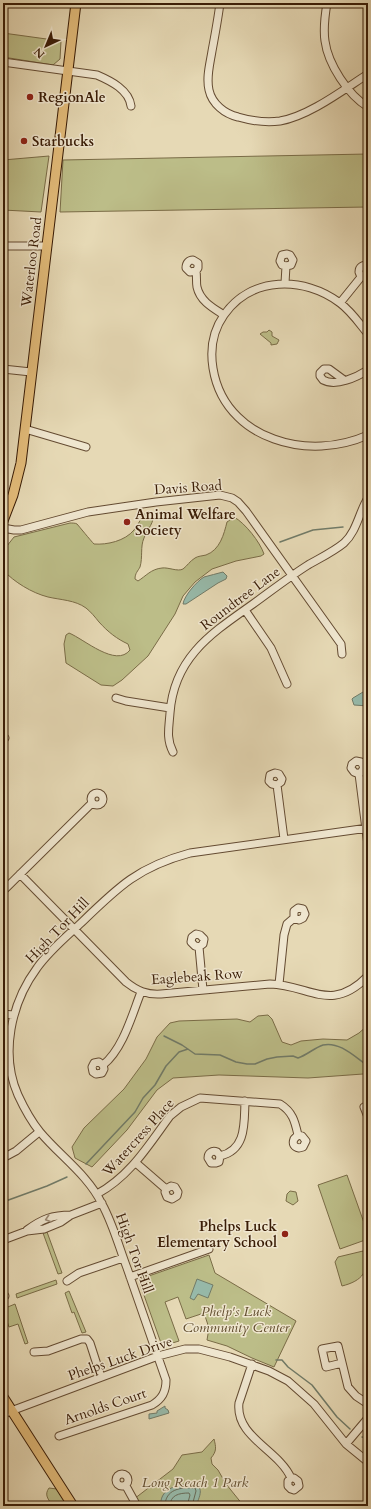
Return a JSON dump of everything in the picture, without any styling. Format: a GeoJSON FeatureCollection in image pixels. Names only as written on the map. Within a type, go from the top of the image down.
{"type":"FeatureCollection","features":[{"type":"Feature","properties":{"kind":"main road","name":"Waterloo Road"},"geometry":{"type":"LineString","coordinates":[[3,521],[13,495],[17,479],[25,429],[76,3]]}},
{"type":"Feature","properties":{"kind":"main road"},"geometry":{"type":"LineString","coordinates":[[3,1397],[7,1412],[73,1506]]}},
{"type":"Feature","properties":{"kind":"street"},"geometry":{"type":"LineString","coordinates":[[220,3],[207,77],[211,96],[215,103],[232,116],[260,122],[280,121],[298,116],[308,112],[368,74]]}},
{"type":"Feature","properties":{"kind":"street"},"geometry":{"type":"LineString","coordinates":[[327,3],[324,33],[326,50],[332,64],[347,87],[358,100],[368,108]]}},
{"type":"Feature","properties":{"kind":"street"},"geometry":{"type":"LineString","coordinates":[[3,62],[97,75],[109,81],[126,95],[131,106]]}},
{"type":"Feature","properties":{"kind":"street"},"geometry":{"type":"LineString","coordinates":[[3,246],[46,246]]}},
{"type":"Feature","properties":{"kind":"street"},"geometry":{"type":"LineString","coordinates":[[340,303],[365,277],[359,272],[361,267],[366,265],[368,266]]}},
{"type":"Feature","properties":{"kind":"street"},"geometry":{"type":"LineString","coordinates":[[285,283],[286,266]]}},
{"type":"Feature","properties":{"kind":"street"},"geometry":{"type":"LineString","coordinates":[[196,271],[197,287],[200,296],[224,315]]}},
{"type":"Feature","properties":{"kind":"street"},"geometry":{"type":"LineString","coordinates":[[368,334],[349,311],[340,303],[316,290],[296,284],[285,283],[257,288],[240,298],[224,315],[218,326],[212,353],[214,374],[224,400],[246,424],[254,430],[279,441],[304,446],[342,444],[368,435]]}},
{"type":"Feature","properties":{"kind":"street"},"geometry":{"type":"LineString","coordinates":[[3,370],[31,372]]}},
{"type":"Feature","properties":{"kind":"street"},"geometry":{"type":"LineString","coordinates":[[344,380],[368,370]]}},
{"type":"Feature","properties":{"kind":"street"},"geometry":{"type":"LineString","coordinates":[[25,429],[86,446]]}},
{"type":"Feature","properties":{"kind":"street","name":"Davis Road"},"geometry":{"type":"LineString","coordinates":[[3,528],[21,530],[88,512],[156,502],[220,495],[226,496],[238,502],[246,511],[341,644],[342,654]]}},
{"type":"Feature","properties":{"kind":"street","name":"Roundtree Lane"},"geometry":{"type":"LineString","coordinates":[[173,752],[168,736],[170,708],[178,679],[191,656],[214,631],[292,575],[338,548],[347,540],[354,529],[368,498]]}},
{"type":"Feature","properties":{"kind":"street"},"geometry":{"type":"LineString","coordinates":[[245,610],[271,648],[287,684]]}},
{"type":"Feature","properties":{"kind":"street"},"geometry":{"type":"LineString","coordinates":[[116,698],[170,708]]}},
{"type":"Feature","properties":{"kind":"street"},"geometry":{"type":"LineString","coordinates":[[359,774],[368,845]]}},
{"type":"Feature","properties":{"kind":"street"},"geometry":{"type":"LineString","coordinates":[[277,785],[284,839]]}},
{"type":"Feature","properties":{"kind":"street"},"geometry":{"type":"LineString","coordinates":[[3,891],[92,804]]}},
{"type":"Feature","properties":{"kind":"street","name":"High Tor Hill"},"geometry":{"type":"LineString","coordinates":[[158,1356],[102,1203],[97,1194],[81,1174],[40,1132],[23,1106],[14,1081],[9,1044],[13,1015],[24,987],[38,966],[74,929],[126,882],[139,873],[163,861],[190,853],[367,828]]}},
{"type":"Feature","properties":{"kind":"street","name":"Eaglebeak Row"},"geometry":{"type":"LineString","coordinates":[[20,874],[126,982],[141,992],[148,994],[162,994],[279,984],[322,996],[332,996],[355,988],[368,976]]}},
{"type":"Feature","properties":{"kind":"street"},"geometry":{"type":"LineString","coordinates":[[279,984],[284,935],[287,924],[294,918]]}},
{"type":"Feature","properties":{"kind":"street"},"geometry":{"type":"LineString","coordinates":[[199,947],[203,990]]}},
{"type":"Feature","properties":{"kind":"street"},"geometry":{"type":"LineString","coordinates":[[103,1065],[111,1057],[119,1044],[141,992]]}},
{"type":"Feature","properties":{"kind":"street"},"geometry":{"type":"LineString","coordinates":[[3,1014],[13,1015]]}},
{"type":"Feature","properties":{"kind":"street","name":"Watercress Place"},"geometry":{"type":"LineString","coordinates":[[97,1194],[116,1183],[136,1163],[170,1116],[187,1103],[204,1098],[275,1103],[285,1107],[294,1119],[298,1135]]}},
{"type":"Feature","properties":{"kind":"street"},"geometry":{"type":"LineString","coordinates":[[220,1156],[231,1152],[239,1144],[242,1138],[245,1101]]}},
{"type":"Feature","properties":{"kind":"street"},"geometry":{"type":"LineString","coordinates":[[368,1105],[364,1107],[368,1117]]}},
{"type":"Feature","properties":{"kind":"street"},"geometry":{"type":"LineString","coordinates":[[3,1158],[11,1155],[40,1132]]}},
{"type":"Feature","properties":{"kind":"street"},"geometry":{"type":"LineString","coordinates":[[136,1163],[166,1189]]}},
{"type":"Feature","properties":{"kind":"street"},"geometry":{"type":"LineString","coordinates":[[3,1240],[27,1230],[44,1229],[102,1203]]}},
{"type":"Feature","properties":{"kind":"street"},"geometry":{"type":"LineString","coordinates":[[130,1277],[209,1248]]}},
{"type":"Feature","properties":{"kind":"street"},"geometry":{"type":"LineString","coordinates":[[67,1281],[78,1273],[123,1258]]}},
{"type":"Feature","properties":{"kind":"street"},"geometry":{"type":"LineString","coordinates":[[34,1352],[42,1352],[81,1339],[86,1339],[90,1343],[101,1377]]}},
{"type":"Feature","properties":{"kind":"street","name":"Phelps Luck Drive"},"geometry":{"type":"LineString","coordinates":[[7,1412],[158,1356],[185,1349],[199,1349],[216,1352],[252,1364],[278,1376],[296,1387],[314,1404],[346,1444],[368,1462]]}},
{"type":"Feature","properties":{"kind":"street","name":"Arnolds Court"},"geometry":{"type":"LineString","coordinates":[[59,1436],[152,1405],[159,1401],[165,1392],[166,1380],[158,1356]]}},
{"type":"Feature","properties":{"kind":"street"},"geometry":{"type":"LineString","coordinates":[[342,1363],[346,1383],[350,1391],[368,1404]]}},
{"type":"Feature","properties":{"kind":"street"},"geometry":{"type":"LineString","coordinates":[[252,1364],[239,1403],[238,1415],[245,1428],[285,1468],[291,1478]]}},
{"type":"Feature","properties":{"kind":"street"},"geometry":{"type":"LineString","coordinates":[[346,1444],[368,1418]]}},
{"type":"Feature","properties":{"kind":"street"},"geometry":{"type":"LineString","coordinates":[[126,1486],[138,1506]]}},
{"type":"Feature","properties":{"kind":"green space"},"geometry":{"type":"Polygon","coordinates":[[[3,33],[61,41],[60,59],[53,65],[3,57],[3,33]]]}},
{"type":"Feature","properties":{"kind":"green space"},"geometry":{"type":"Polygon","coordinates":[[[368,154],[368,207],[60,212],[63,160],[368,154]]]}},
{"type":"Feature","properties":{"kind":"green space"},"geometry":{"type":"Polygon","coordinates":[[[49,156],[41,212],[3,210],[3,160],[49,156]]]}},
{"type":"Feature","properties":{"kind":"green space"},"geometry":{"type":"Polygon","coordinates":[[[269,330],[272,332],[272,336],[279,340],[277,344],[271,345],[271,343],[260,334],[269,330]]]}},
{"type":"Feature","properties":{"kind":"green space"},"geometry":{"type":"Polygon","coordinates":[[[146,512],[152,512],[153,519],[143,541],[141,563],[135,577],[138,581],[152,571],[158,569],[164,568],[181,570],[195,558],[211,553],[221,541],[227,522],[234,517],[252,533],[264,554],[212,569],[195,582],[183,596],[175,614],[148,656],[122,680],[113,686],[101,685],[66,663],[64,644],[66,635],[69,633],[100,650],[117,656],[124,655],[130,650],[128,644],[109,632],[90,611],[82,605],[42,595],[18,583],[3,570],[3,551],[14,537],[70,523],[77,524],[94,544],[116,542],[126,537],[136,528],[146,512]]]}},
{"type":"Feature","properties":{"kind":"green space"},"geometry":{"type":"Polygon","coordinates":[[[268,1015],[272,1019],[282,1042],[291,1045],[301,1041],[323,1039],[347,1040],[359,1033],[368,1025],[368,1074],[308,1078],[219,1075],[173,1078],[157,1090],[127,1130],[92,1167],[75,1158],[72,1147],[84,1128],[124,1089],[146,1059],[157,1037],[170,1023],[179,1021],[237,1019],[250,1022],[258,1016],[268,1015]]]}},
{"type":"Feature","properties":{"kind":"green space"},"geometry":{"type":"Polygon","coordinates":[[[347,1175],[368,1234],[368,1239],[340,1249],[318,1185],[347,1175]]]}},
{"type":"Feature","properties":{"kind":"green space"},"geometry":{"type":"Polygon","coordinates":[[[290,1191],[296,1192],[298,1201],[293,1205],[286,1201],[287,1194],[290,1191]]]}},
{"type":"Feature","properties":{"kind":"green space"},"geometry":{"type":"Polygon","coordinates":[[[47,1232],[62,1273],[58,1274],[43,1233],[47,1232]]]}},
{"type":"Feature","properties":{"kind":"green space"},"geometry":{"type":"Polygon","coordinates":[[[363,1251],[366,1264],[363,1274],[355,1281],[342,1286],[335,1262],[338,1257],[363,1251]]]}},
{"type":"Feature","properties":{"kind":"green space","name":"Phelp's Luck Community Center"},"geometry":{"type":"Polygon","coordinates":[[[209,1255],[215,1273],[296,1321],[274,1367],[227,1346],[207,1340],[209,1328],[204,1313],[186,1319],[178,1297],[165,1302],[179,1341],[166,1345],[161,1343],[140,1284],[140,1280],[209,1255]]]}},
{"type":"Feature","properties":{"kind":"green space"},"geometry":{"type":"Polygon","coordinates":[[[56,1280],[57,1284],[17,1298],[16,1294],[56,1280]]]}},
{"type":"Feature","properties":{"kind":"green space"},"geometry":{"type":"Polygon","coordinates":[[[69,1291],[86,1332],[82,1333],[74,1312],[72,1313],[65,1293],[69,1291]]]}},
{"type":"Feature","properties":{"kind":"green space"},"geometry":{"type":"Polygon","coordinates":[[[15,1304],[28,1343],[25,1344],[18,1324],[9,1327],[3,1309],[15,1304]]]}},
{"type":"Feature","properties":{"kind":"green space","name":"Long Reach 1 Park"},"geometry":{"type":"Polygon","coordinates":[[[214,1439],[216,1449],[211,1458],[212,1464],[243,1505],[248,1506],[137,1506],[134,1499],[173,1469],[182,1455],[202,1452],[214,1439]]]}},
{"type":"Feature","properties":{"kind":"green space"},"geometry":{"type":"Polygon","coordinates":[[[49,1488],[57,1489],[68,1506],[53,1506],[47,1495],[49,1488]]]}},
{"type":"Feature","properties":{"kind":"water"},"geometry":{"type":"Polygon","coordinates":[[[223,572],[227,576],[226,579],[186,604],[183,604],[188,593],[201,579],[223,572]]]}},
{"type":"Feature","properties":{"kind":"water"},"geometry":{"type":"Polygon","coordinates":[[[368,689],[368,706],[354,705],[352,699],[368,689]]]}},
{"type":"Feature","properties":{"kind":"water"},"geometry":{"type":"Polygon","coordinates":[[[197,1279],[213,1285],[208,1298],[198,1294],[194,1300],[190,1298],[197,1279]]]}},
{"type":"Feature","properties":{"kind":"water"},"geometry":{"type":"Polygon","coordinates":[[[165,1406],[169,1413],[149,1419],[149,1414],[157,1413],[157,1411],[165,1406]]]}},
{"type":"Feature","properties":{"kind":"water"},"geometry":{"type":"Polygon","coordinates":[[[188,1484],[197,1486],[200,1490],[196,1506],[161,1506],[161,1501],[165,1492],[173,1487],[188,1484]]]}},
{"type":"Feature","properties":{"kind":"waterway"},"geometry":{"type":"LineString","coordinates":[[280,542],[313,530],[343,527]]}},
{"type":"Feature","properties":{"kind":"waterway"},"geometry":{"type":"LineString","coordinates":[[164,1036],[182,1045],[195,1054],[220,1055],[236,1062],[247,1064],[255,1064],[277,1057],[293,1056],[298,1058],[320,1046],[329,1044],[336,1045],[368,1066]]}},
{"type":"Feature","properties":{"kind":"waterway"},"geometry":{"type":"LineString","coordinates":[[86,1164],[135,1112],[143,1098],[155,1085],[166,1066],[179,1052],[188,1049]]}},
{"type":"Feature","properties":{"kind":"waterway"},"geometry":{"type":"LineString","coordinates":[[3,1202],[67,1177]]}},
{"type":"Feature","properties":{"kind":"waterway"},"geometry":{"type":"LineString","coordinates":[[276,1360],[282,1360],[288,1367],[312,1385],[337,1417],[350,1429]]}},
{"type":"Feature","properties":{"kind":"waterway"},"geometry":{"type":"LineString","coordinates":[[362,1437],[368,1438]]}},
{"type":"Feature","properties":{"kind":"place","name":"RegionAle"},"geometry":{"type":"Point","coordinates":[30,97]}},
{"type":"Feature","properties":{"kind":"place","name":"Starbucks"},"geometry":{"type":"Point","coordinates":[24,141]}},
{"type":"Feature","properties":{"kind":"place","name":"Animal Welfare Society"},"geometry":{"type":"Point","coordinates":[127,522]}},
{"type":"Feature","properties":{"kind":"place","name":"Phelps Luck Elementary School"},"geometry":{"type":"Point","coordinates":[285,1234]}}]}
